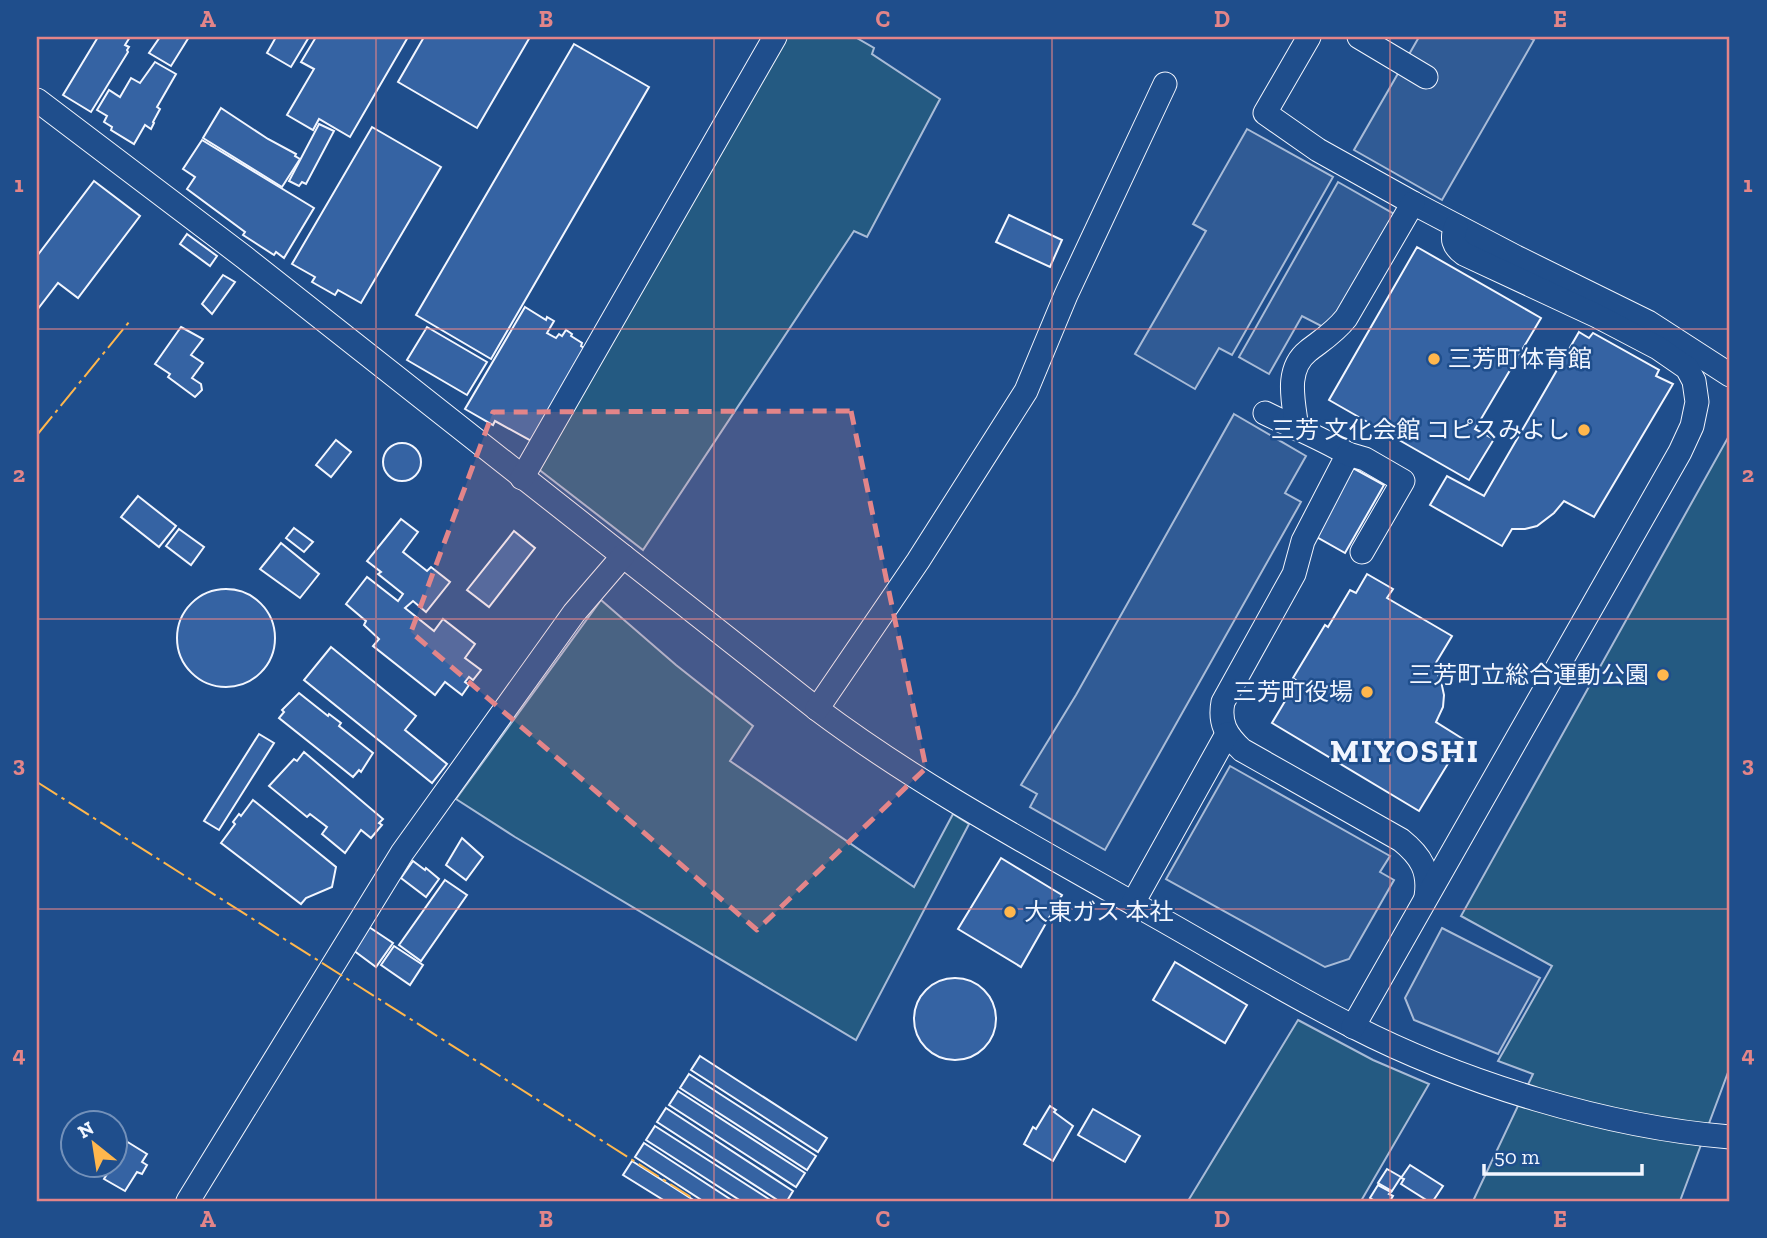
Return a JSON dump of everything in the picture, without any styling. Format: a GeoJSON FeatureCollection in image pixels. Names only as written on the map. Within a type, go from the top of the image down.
{"type":"FeatureCollection","features":[{"type":"Feature","properties":{"kind":"street"},"geometry":{"type":"LineString","coordinates":[[522,478],[775,37]]}},
{"type":"Feature","properties":{"kind":"street"},"geometry":{"type":"LineString","coordinates":[[1308,37],[1265,113],[1318,150],[1423,209],[1648,322],[1730,375]]}},
{"type":"Feature","properties":{"kind":"street"},"geometry":{"type":"LineString","coordinates":[[1359,37],[1426,78]]}},
{"type":"Feature","properties":{"kind":"street"},"geometry":{"type":"LineString","coordinates":[[817,709],[918,561],[1026,391],[1066,295],[1165,84]]}},
{"type":"Feature","properties":{"kind":"street"},"geometry":{"type":"LineString","coordinates":[[37,100],[244,257],[817,709],[870,748],[973,812],[1353,1027],[1426,1060],[1560,1107],[1730,1137]]}},
{"type":"Feature","properties":{"kind":"street"},"geometry":{"type":"LineString","coordinates":[[1297,429],[1292,377],[1295,367],[1301,357],[1334,334],[1423,209]]}},
{"type":"Feature","properties":{"kind":"street"},"geometry":{"type":"LineString","coordinates":[[1353,1027],[1680,452],[1692,426],[1697,402],[1694,382],[1687,368],[1658,348],[1597,316],[1464,254],[1456,248],[1453,241],[1456,226]]}},
{"type":"Feature","properties":{"kind":"street"},"geometry":{"type":"LineString","coordinates":[[1265,413],[1323,439],[1348,454],[1365,459],[1403,481],[1362,552]]}},
{"type":"Feature","properties":{"kind":"street"},"geometry":{"type":"LineString","coordinates":[[1348,454],[1303,541],[1294,574],[1223,702],[1220,717],[1227,734],[1242,750],[1401,840],[1413,850],[1422,860],[1426,872],[1426,897]]}},
{"type":"Feature","properties":{"kind":"street"},"geometry":{"type":"LineString","coordinates":[[188,1201],[402,853],[574,613],[623,556]]}},
{"type":"Feature","properties":{"kind":"street"},"geometry":{"type":"LineString","coordinates":[[1133,902],[1227,734]]}},
{"type":"Feature","properties":{"kind":"highlighted area"},"geometry":{"type":"Polygon","coordinates":[[[851,411],[926,768],[757,930],[411,632],[493,412],[851,411]]]}},
{"type":"Feature","properties":{"kind":"shaded area"},"geometry":{"type":"Polygon","coordinates":[[[786,37],[855,37],[874,48],[872,54],[940,99],[867,237],[854,231],[643,550],[537,468],[786,37]]]}},
{"type":"Feature","properties":{"kind":"shaded area"},"geometry":{"type":"Polygon","coordinates":[[[1419,37],[1528,37],[1534,40],[1442,200],[1354,150],[1419,37]]]}},
{"type":"Feature","properties":{"kind":"shaded area"},"geometry":{"type":"Polygon","coordinates":[[[1247,129],[1333,177],[1232,355],[1219,348],[1195,389],[1135,354],[1206,231],[1193,224],[1247,129]]]}},
{"type":"Feature","properties":{"kind":"shaded area"},"geometry":{"type":"Polygon","coordinates":[[[1338,182],[1394,214],[1329,330],[1302,316],[1269,374],[1239,357],[1338,182]]]}},
{"type":"Feature","properties":{"kind":"shaded area"},"geometry":{"type":"Polygon","coordinates":[[[1234,414],[1306,456],[1285,493],[1301,502],[1105,850],[1030,807],[1037,794],[1021,785],[1076,695],[1234,414]]]}},
{"type":"Feature","properties":{"kind":"shaded area","name":"三芳町立総合運動公園"},"geometry":{"type":"Polygon","coordinates":[[[1730,434],[1730,1067],[1680,1201],[1473,1201],[1533,1074],[1498,1061],[1552,966],[1461,916],[1730,434]]]}},
{"type":"Feature","properties":{"kind":"shaded area"},"geometry":{"type":"Polygon","coordinates":[[[601,600],[676,665],[753,726],[730,761],[914,887],[953,814],[969,824],[856,1040],[515,837],[456,799],[601,600]]]}},
{"type":"Feature","properties":{"kind":"shaded area"},"geometry":{"type":"Polygon","coordinates":[[[1230,766],[1390,856],[1380,872],[1394,880],[1349,959],[1325,967],[1166,879],[1230,766]]]}},
{"type":"Feature","properties":{"kind":"shaded area"},"geometry":{"type":"Polygon","coordinates":[[[1442,928],[1540,978],[1498,1054],[1414,1020],[1405,998],[1442,928]]]}},
{"type":"Feature","properties":{"kind":"shaded area"},"geometry":{"type":"Polygon","coordinates":[[[1298,1020],[1373,1060],[1429,1084],[1361,1201],[1188,1201],[1298,1020]]]}},
{"type":"Feature","properties":{"kind":"building"},"geometry":{"type":"Polygon","coordinates":[[[98,37],[130,37],[125,45],[129,47],[128,52],[91,112],[63,95],[98,37]]]}},
{"type":"Feature","properties":{"kind":"building"},"geometry":{"type":"Polygon","coordinates":[[[160,37],[189,37],[171,66],[149,53],[160,37]]]}},
{"type":"Feature","properties":{"kind":"building"},"geometry":{"type":"Polygon","coordinates":[[[276,37],[309,37],[291,67],[267,53],[276,37]]]}},
{"type":"Feature","properties":{"kind":"building"},"geometry":{"type":"Polygon","coordinates":[[[316,37],[408,37],[350,137],[319,119],[313,130],[287,115],[314,69],[301,62],[316,37]]]}},
{"type":"Feature","properties":{"kind":"building"},"geometry":{"type":"Polygon","coordinates":[[[424,37],[530,37],[477,128],[398,82],[424,37]]]}},
{"type":"Feature","properties":{"kind":"building"},"geometry":{"type":"Polygon","coordinates":[[[574,44],[649,87],[491,359],[416,315],[574,44]]]}},
{"type":"Feature","properties":{"kind":"building"},"geometry":{"type":"Polygon","coordinates":[[[155,62],[176,74],[157,107],[160,109],[151,129],[145,125],[134,144],[111,130],[112,127],[104,122],[107,116],[97,110],[109,90],[120,97],[131,78],[140,83],[155,62]]]}},
{"type":"Feature","properties":{"kind":"building"},"geometry":{"type":"Polygon","coordinates":[[[221,108],[300,159],[282,187],[203,138],[221,108]]]}},
{"type":"Feature","properties":{"kind":"building"},"geometry":{"type":"Polygon","coordinates":[[[319,124],[334,131],[306,184],[302,182],[299,186],[289,181],[319,124]]]}},
{"type":"Feature","properties":{"kind":"building"},"geometry":{"type":"Polygon","coordinates":[[[372,127],[441,167],[361,303],[338,290],[335,295],[312,282],[315,277],[292,264],[372,127]]]}},
{"type":"Feature","properties":{"kind":"building"},"geometry":{"type":"Polygon","coordinates":[[[202,140],[314,208],[284,258],[276,252],[274,255],[243,235],[245,232],[187,189],[195,177],[183,169],[202,140]]]}},
{"type":"Feature","properties":{"kind":"building"},"geometry":{"type":"Polygon","coordinates":[[[94,181],[140,216],[78,298],[58,283],[37,310],[37,256],[94,181]]]}},
{"type":"Feature","properties":{"kind":"building"},"geometry":{"type":"Polygon","coordinates":[[[1009,215],[1062,240],[1050,267],[996,242],[1009,215]]]}},
{"type":"Feature","properties":{"kind":"building"},"geometry":{"type":"Polygon","coordinates":[[[187,234],[217,256],[210,266],[180,244],[187,234]]]}},
{"type":"Feature","properties":{"kind":"building","name":"三芳町体育館"},"geometry":{"type":"Polygon","coordinates":[[[1417,247],[1541,318],[1475,429],[1494,439],[1469,480],[1329,400],[1417,247]]]}},
{"type":"Feature","properties":{"kind":"building"},"geometry":{"type":"Polygon","coordinates":[[[223,275],[235,282],[212,314],[202,304],[223,275]]]}},
{"type":"Feature","properties":{"kind":"building"},"geometry":{"type":"Polygon","coordinates":[[[525,307],[546,320],[547,317],[554,321],[547,333],[556,338],[559,334],[562,336],[566,330],[587,350],[533,442],[495,421],[493,425],[465,409],[525,307]]]}},
{"type":"Feature","properties":{"kind":"building"},"geometry":{"type":"Polygon","coordinates":[[[181,327],[203,339],[191,355],[203,363],[192,378],[201,384],[202,390],[195,397],[155,364],[181,327]]]}},
{"type":"Feature","properties":{"kind":"building"},"geometry":{"type":"Polygon","coordinates":[[[427,327],[487,362],[467,395],[407,360],[427,327]]]}},
{"type":"Feature","properties":{"kind":"building","name":"三芳 文化会館 コピスみよし"},"geometry":{"type":"Polygon","coordinates":[[[1579,332],[1589,338],[1593,333],[1659,370],[1656,376],[1673,384],[1594,517],[1564,501],[1537,526],[1512,529],[1502,546],[1430,505],[1447,476],[1484,496],[1579,332]]]}},
{"type":"Feature","properties":{"kind":"building"},"geometry":{"type":"Polygon","coordinates":[[[336,440],[351,452],[331,477],[316,465],[336,440]]]}},
{"type":"Feature","properties":{"kind":"building"},"geometry":{"type":"Polygon","coordinates":[[[402,443],[415,449],[421,462],[415,475],[402,481],[389,475],[383,462],[389,449],[402,443]]]}},
{"type":"Feature","properties":{"kind":"building"},"geometry":{"type":"Polygon","coordinates":[[[1353,468],[1384,485],[1345,553],[1315,536],[1353,468]]]}},
{"type":"Feature","properties":{"kind":"building"},"geometry":{"type":"Polygon","coordinates":[[[138,496],[176,526],[159,547],[121,517],[138,496]]]}},
{"type":"Feature","properties":{"kind":"building"},"geometry":{"type":"Polygon","coordinates":[[[401,519],[418,532],[403,552],[427,571],[431,567],[450,582],[426,612],[413,601],[405,608],[434,631],[443,619],[475,644],[465,658],[481,670],[473,680],[469,677],[465,682],[469,685],[462,695],[445,682],[435,695],[373,646],[379,639],[364,625],[366,621],[346,604],[367,577],[398,601],[403,594],[378,574],[381,572],[367,561],[401,519]]]}},
{"type":"Feature","properties":{"kind":"building"},"geometry":{"type":"Polygon","coordinates":[[[294,528],[313,542],[304,552],[286,538],[294,528]]]}},
{"type":"Feature","properties":{"kind":"building"},"geometry":{"type":"Polygon","coordinates":[[[179,529],[204,547],[191,565],[166,546],[179,529]]]}},
{"type":"Feature","properties":{"kind":"building"},"geometry":{"type":"Polygon","coordinates":[[[514,531],[535,548],[489,607],[467,590],[514,531]]]}},
{"type":"Feature","properties":{"kind":"building"},"geometry":{"type":"Polygon","coordinates":[[[281,543],[319,574],[300,598],[260,569],[281,543]]]}},
{"type":"Feature","properties":{"kind":"building","name":"三芳町役場"},"geometry":{"type":"Polygon","coordinates":[[[1367,574],[1393,589],[1387,598],[1452,636],[1434,666],[1444,695],[1443,707],[1436,722],[1463,739],[1419,811],[1272,723],[1297,681],[1293,678],[1325,625],[1328,627],[1350,590],[1356,593],[1367,574]]]}},
{"type":"Feature","properties":{"kind":"building"},"geometry":{"type":"Polygon","coordinates":[[[226,589],[245,593],[261,603],[271,619],[275,638],[271,657],[261,673],[245,683],[226,687],[207,683],[191,673],[181,657],[177,638],[181,619],[191,603],[207,593],[226,589]]]}},
{"type":"Feature","properties":{"kind":"building"},"geometry":{"type":"Polygon","coordinates":[[[331,647],[416,716],[405,730],[447,764],[432,783],[304,680],[331,647]]]}},
{"type":"Feature","properties":{"kind":"building"},"geometry":{"type":"Polygon","coordinates":[[[299,693],[341,723],[339,726],[373,753],[361,772],[359,770],[353,777],[279,718],[284,712],[282,710],[299,693]]]}},
{"type":"Feature","properties":{"kind":"building"},"geometry":{"type":"Polygon","coordinates":[[[259,734],[274,743],[219,830],[204,821],[259,734]]]}},
{"type":"Feature","properties":{"kind":"building"},"geometry":{"type":"Polygon","coordinates":[[[304,752],[383,819],[379,823],[382,825],[371,838],[361,830],[345,853],[322,834],[327,827],[310,814],[307,817],[269,786],[304,752]]]}},
{"type":"Feature","properties":{"kind":"building"},"geometry":{"type":"Polygon","coordinates":[[[253,800],[336,867],[332,887],[306,898],[301,904],[221,843],[235,824],[233,822],[253,800]]]}},
{"type":"Feature","properties":{"kind":"building"},"geometry":{"type":"Polygon","coordinates":[[[462,838],[483,857],[466,880],[446,865],[462,838]]]}},
{"type":"Feature","properties":{"kind":"building","name":"大東ガス 本社"},"geometry":{"type":"Polygon","coordinates":[[[1001,858],[1062,895],[1021,967],[958,929],[1001,858]]]}},
{"type":"Feature","properties":{"kind":"building"},"geometry":{"type":"Polygon","coordinates":[[[413,861],[439,879],[426,897],[401,878],[413,861]]]}},
{"type":"Feature","properties":{"kind":"building"},"geometry":{"type":"Polygon","coordinates":[[[445,880],[467,895],[421,961],[399,945],[445,880]]]}},
{"type":"Feature","properties":{"kind":"building"},"geometry":{"type":"Polygon","coordinates":[[[366,925],[393,943],[376,967],[353,950],[366,925]]]}},
{"type":"Feature","properties":{"kind":"building"},"geometry":{"type":"Polygon","coordinates":[[[394,946],[423,965],[410,985],[381,965],[394,946]]]}},
{"type":"Feature","properties":{"kind":"building"},"geometry":{"type":"Polygon","coordinates":[[[1175,962],[1247,1005],[1225,1043],[1153,1000],[1175,962]]]}},
{"type":"Feature","properties":{"kind":"building"},"geometry":{"type":"Polygon","coordinates":[[[955,978],[971,981],[984,990],[993,1003],[996,1019],[993,1035],[984,1048],[971,1057],[955,1060],[939,1057],[926,1048],[917,1035],[914,1019],[917,1003],[926,990],[939,981],[955,978]]]}},
{"type":"Feature","properties":{"kind":"building"},"geometry":{"type":"Polygon","coordinates":[[[700,1056],[827,1138],[818,1152],[691,1070],[700,1056]]]}},
{"type":"Feature","properties":{"kind":"building"},"geometry":{"type":"Polygon","coordinates":[[[689,1074],[816,1156],[807,1170],[680,1088],[689,1074]]]}},
{"type":"Feature","properties":{"kind":"building"},"geometry":{"type":"Polygon","coordinates":[[[678,1091],[805,1173],[796,1187],[669,1105],[678,1091]]]}},
{"type":"Feature","properties":{"kind":"building"},"geometry":{"type":"Polygon","coordinates":[[[1050,1106],[1073,1126],[1053,1161],[1024,1144],[1033,1127],[1036,1129],[1050,1106]]]}},
{"type":"Feature","properties":{"kind":"building"},"geometry":{"type":"Polygon","coordinates":[[[666,1108],[793,1191],[787,1201],[779,1201],[657,1122],[666,1108]]]}},
{"type":"Feature","properties":{"kind":"building"},"geometry":{"type":"Polygon","coordinates":[[[1093,1109],[1140,1136],[1125,1162],[1078,1135],[1093,1109]]]}},
{"type":"Feature","properties":{"kind":"building"},"geometry":{"type":"Polygon","coordinates":[[[655,1126],[772,1201],[741,1201],[646,1140],[655,1126]]]}},
{"type":"Feature","properties":{"kind":"building"},"geometry":{"type":"Polygon","coordinates":[[[130,1143],[147,1154],[142,1162],[147,1165],[142,1174],[137,1172],[125,1191],[104,1179],[130,1178],[130,1143]]]}},
{"type":"Feature","properties":{"kind":"building"},"geometry":{"type":"Polygon","coordinates":[[[644,1143],[733,1201],[703,1201],[635,1157],[644,1143]]]}},
{"type":"Feature","properties":{"kind":"building"},"geometry":{"type":"Polygon","coordinates":[[[632,1161],[695,1201],[665,1201],[623,1175],[632,1161]]]}},
{"type":"Feature","properties":{"kind":"building"},"geometry":{"type":"Polygon","coordinates":[[[1410,1165],[1443,1186],[1433,1201],[1428,1201],[1401,1184],[1404,1179],[1401,1178],[1410,1165]]]}},
{"type":"Feature","properties":{"kind":"building"},"geometry":{"type":"Polygon","coordinates":[[[1387,1169],[1401,1177],[1392,1191],[1378,1183],[1387,1169]]]}},
{"type":"Feature","properties":{"kind":"building"},"geometry":{"type":"Polygon","coordinates":[[[1378,1185],[1391,1192],[1389,1194],[1393,1196],[1390,1201],[1375,1201],[1370,1198],[1378,1185]]]}},
{"type":"Feature","properties":{"kind":"power"},"geometry":{"type":"LineString","coordinates":[[37,435],[129,322]]}},
{"type":"Feature","properties":{"kind":"power"},"geometry":{"type":"LineString","coordinates":[[37,782],[697,1201]]}},
{"type":"Feature","properties":{"kind":"place","name":"三芳町体育館"},"geometry":{"type":"Point","coordinates":[1434,359]}},
{"type":"Feature","properties":{"kind":"place","name":"三芳 文化会館 コピスみよし"},"geometry":{"type":"Point","coordinates":[1584,430]}},
{"type":"Feature","properties":{"kind":"place","name":"三芳町立総合運動公園"},"geometry":{"type":"Point","coordinates":[1663,675]}},
{"type":"Feature","properties":{"kind":"place","name":"三芳町役場"},"geometry":{"type":"Point","coordinates":[1367,692]}},
{"type":"Feature","properties":{"kind":"place","name":"大東ガス 本社"},"geometry":{"type":"Point","coordinates":[1010,912]}},
{"type":"Feature","properties":{"kind":"district","name":"MIYOSHI"},"geometry":{"type":"Point","coordinates":[1405,751]}}]}
